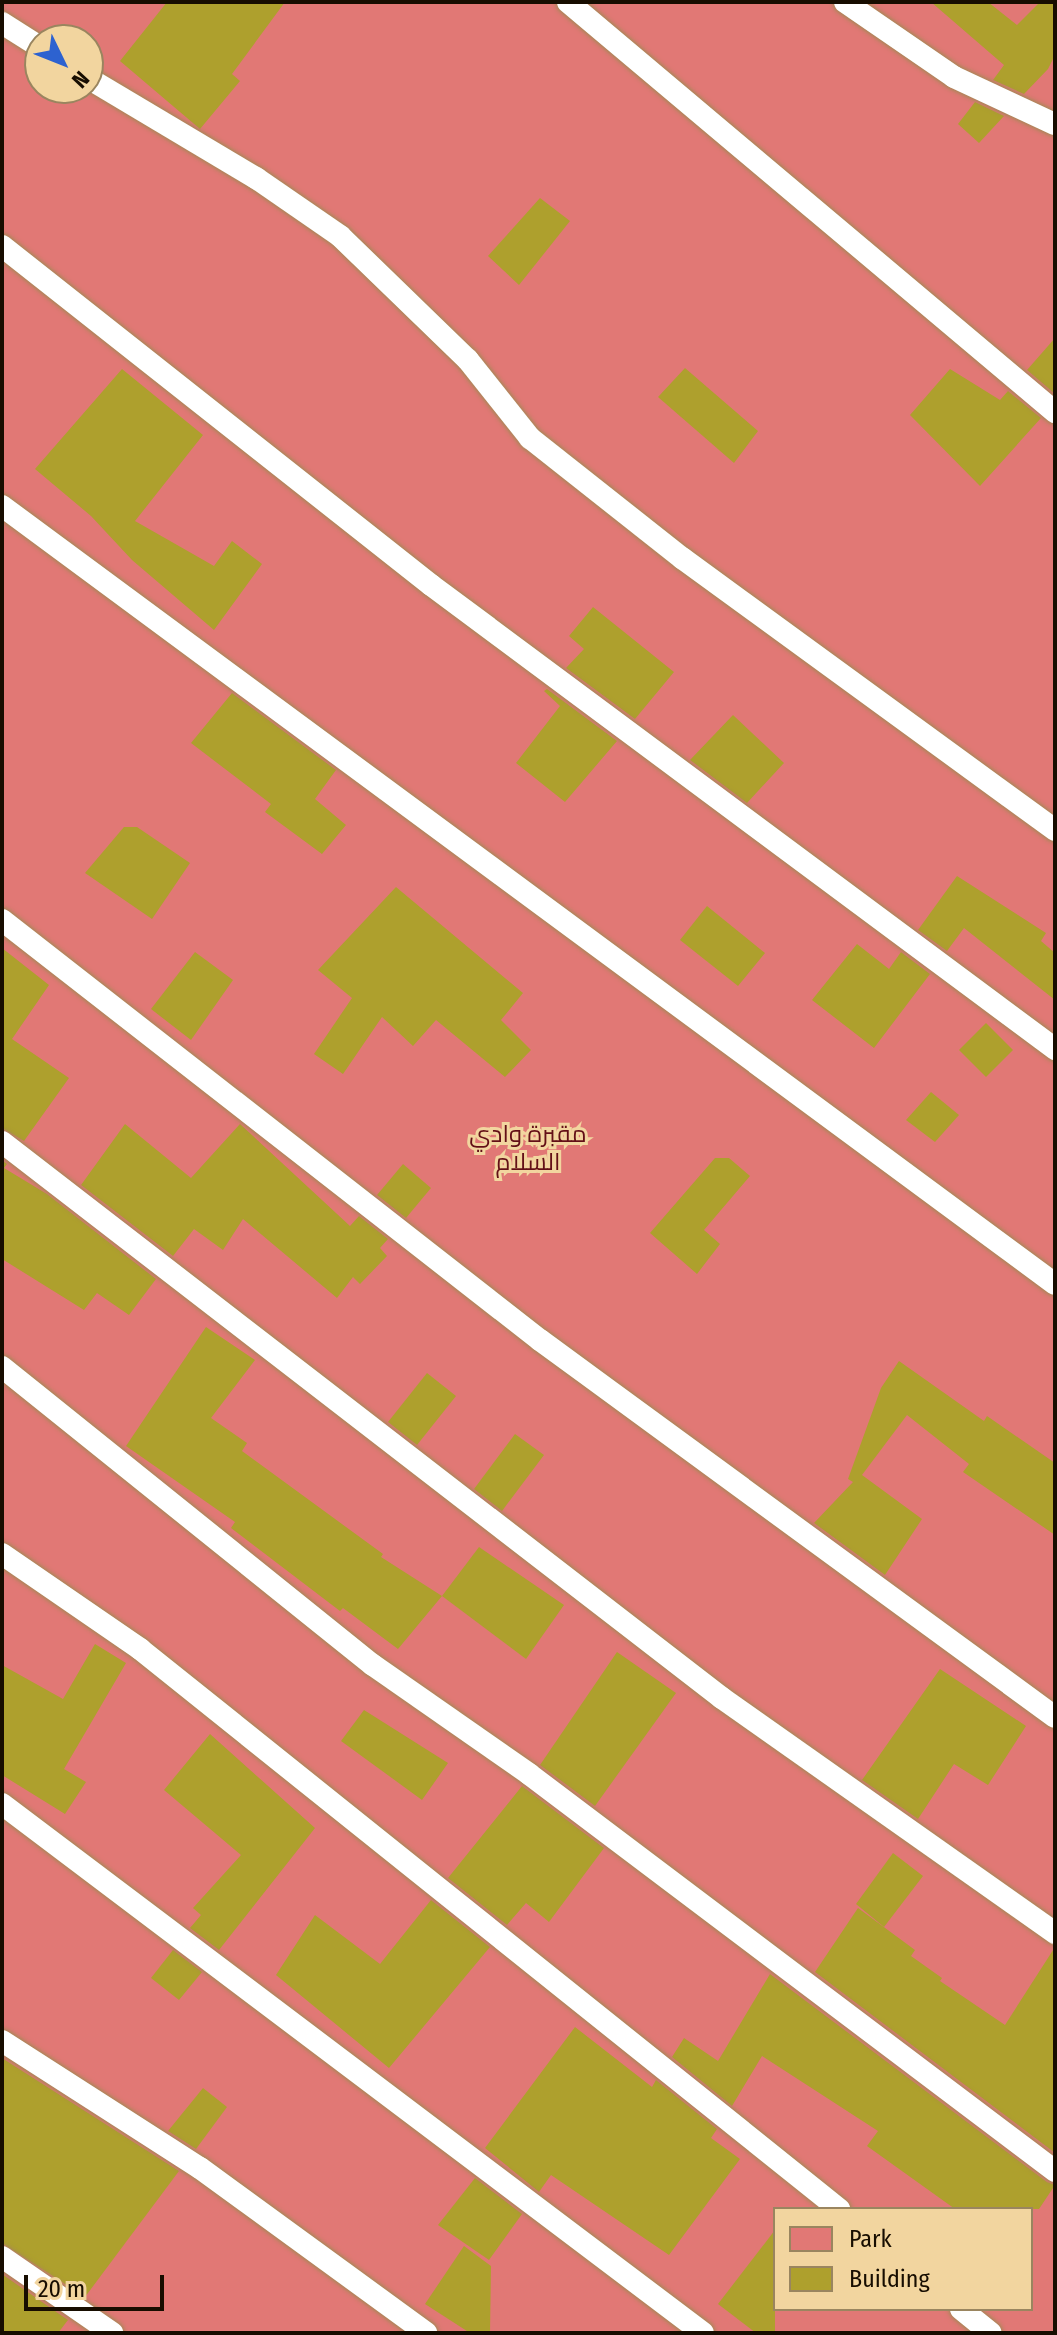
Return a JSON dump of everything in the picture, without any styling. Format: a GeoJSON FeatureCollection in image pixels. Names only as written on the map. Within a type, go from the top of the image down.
{"type":"FeatureCollection","features":[{"type":"Feature","properties":{"kind":"lane"},"geometry":{"type":"LineString","coordinates":[[568,2],[1055,412]]}},
{"type":"Feature","properties":{"kind":"lane"},"geometry":{"type":"LineString","coordinates":[[845,2],[954,77],[1055,124]]}},
{"type":"Feature","properties":{"kind":"lane"},"geometry":{"type":"LineString","coordinates":[[2,23],[24,37]]}},
{"type":"Feature","properties":{"kind":"lane"},"geometry":{"type":"LineString","coordinates":[[104,88],[256,178],[340,236],[468,360],[530,438],[682,558],[1055,830]]}},
{"type":"Feature","properties":{"kind":"lane"},"geometry":{"type":"LineString","coordinates":[[2,246],[431,585],[1055,1049]]}},
{"type":"Feature","properties":{"kind":"lane"},"geometry":{"type":"LineString","coordinates":[[2,506],[1055,1284]]}},
{"type":"Feature","properties":{"kind":"lane"},"geometry":{"type":"LineString","coordinates":[[2,920],[540,1340],[1055,1717]]}},
{"type":"Feature","properties":{"kind":"lane"},"geometry":{"type":"LineString","coordinates":[[2,1142],[722,1698],[1055,1933]]}},
{"type":"Feature","properties":{"kind":"lane"},"geometry":{"type":"LineString","coordinates":[[2,1367],[373,1665],[529,1774],[1055,2171]]}},
{"type":"Feature","properties":{"kind":"lane"},"geometry":{"type":"LineString","coordinates":[[2,1554],[140,1649],[837,2207]]}},
{"type":"Feature","properties":{"kind":"lane"},"geometry":{"type":"LineString","coordinates":[[2,1804],[703,2333]]}},
{"type":"Feature","properties":{"kind":"lane"},"geometry":{"type":"LineString","coordinates":[[2,2041],[200,2168],[426,2333]]}},
{"type":"Feature","properties":{"kind":"lane"},"geometry":{"type":"LineString","coordinates":[[2,2257],[112,2333]]}},
{"type":"Feature","properties":{"kind":"lane"},"geometry":{"type":"LineString","coordinates":[[964,2311],[991,2333]]}},
{"type":"Feature","properties":{"kind":"green space","name":"مقبرة وادي السلام"},"geometry":{"type":"Polygon","coordinates":[[[2,2],[1055,2],[1055,2333],[2,2333],[2,2]]]}},
{"type":"Feature","properties":{"kind":"building"},"geometry":{"type":"Polygon","coordinates":[[[167,2],[285,2],[232,74],[240,81],[200,129],[120,61],[167,2]]]}},
{"type":"Feature","properties":{"kind":"building"},"geometry":{"type":"Polygon","coordinates":[[[931,2],[988,2],[1017,25],[1040,2],[1055,2],[1055,55],[1048,69],[1024,94],[993,80],[1004,65],[931,2]]]}},
{"type":"Feature","properties":{"kind":"building"},"geometry":{"type":"Polygon","coordinates":[[[975,102],[1004,116],[979,143],[958,124],[975,102]]]}},
{"type":"Feature","properties":{"kind":"building"},"geometry":{"type":"Polygon","coordinates":[[[540,198],[570,221],[519,285],[488,256],[540,198]]]}},
{"type":"Feature","properties":{"kind":"building"},"geometry":{"type":"Polygon","coordinates":[[[1055,338],[1055,394],[1027,370],[1055,338]]]}},
{"type":"Feature","properties":{"kind":"building"},"geometry":{"type":"Polygon","coordinates":[[[685,368],[758,431],[734,463],[658,397],[685,368]]]}},
{"type":"Feature","properties":{"kind":"building"},"geometry":{"type":"Polygon","coordinates":[[[122,369],[203,435],[135,521],[214,566],[232,541],[262,564],[214,630],[132,560],[91,516],[35,469],[122,369]]]}},
{"type":"Feature","properties":{"kind":"building"},"geometry":{"type":"Polygon","coordinates":[[[950,369],[1000,400],[1008,391],[1041,418],[980,486],[910,415],[950,369]]]}},
{"type":"Feature","properties":{"kind":"building"},"geometry":{"type":"Polygon","coordinates":[[[593,607],[674,672],[635,719],[566,668],[584,649],[569,636],[593,607]]]}},
{"type":"Feature","properties":{"kind":"building"},"geometry":{"type":"Polygon","coordinates":[[[547,689],[617,741],[565,802],[516,763],[560,706],[544,691],[547,689]]]}},
{"type":"Feature","properties":{"kind":"building"},"geometry":{"type":"Polygon","coordinates":[[[232,693],[336,770],[315,799],[346,825],[322,854],[265,812],[271,804],[191,743],[232,693]]]}},
{"type":"Feature","properties":{"kind":"building"},"geometry":{"type":"Polygon","coordinates":[[[733,715],[784,763],[747,803],[690,760],[733,715]]]}},
{"type":"Feature","properties":{"kind":"building"},"geometry":{"type":"Polygon","coordinates":[[[124,827],[137,827],[190,863],[152,919],[85,873],[124,827]]]}},
{"type":"Feature","properties":{"kind":"building"},"geometry":{"type":"Polygon","coordinates":[[[957,876],[1046,933],[1041,941],[1055,953],[1055,1000],[964,928],[947,951],[918,930],[957,876]]]}},
{"type":"Feature","properties":{"kind":"building"},"geometry":{"type":"Polygon","coordinates":[[[396,887],[523,993],[501,1020],[531,1050],[505,1077],[436,1020],[413,1046],[382,1017],[343,1074],[314,1054],[352,998],[318,970],[396,887]]]}},
{"type":"Feature","properties":{"kind":"building"},"geometry":{"type":"Polygon","coordinates":[[[707,906],[765,953],[738,986],[680,940],[707,906]]]}},
{"type":"Feature","properties":{"kind":"building"},"geometry":{"type":"Polygon","coordinates":[[[857,944],[889,969],[901,952],[930,974],[874,1048],[812,1000],[857,944]]]}},
{"type":"Feature","properties":{"kind":"building"},"geometry":{"type":"Polygon","coordinates":[[[2,948],[49,985],[12,1039],[69,1078],[24,1141],[2,1128],[2,948]]]}},
{"type":"Feature","properties":{"kind":"building"},"geometry":{"type":"Polygon","coordinates":[[[195,952],[233,980],[191,1040],[151,1009],[195,952]]]}},
{"type":"Feature","properties":{"kind":"building"},"geometry":{"type":"Polygon","coordinates":[[[986,1023],[1013,1050],[986,1077],[959,1050],[986,1023]]]}},
{"type":"Feature","properties":{"kind":"building"},"geometry":{"type":"Polygon","coordinates":[[[931,1092],[959,1115],[935,1142],[906,1120],[931,1092]]]}},
{"type":"Feature","properties":{"kind":"building"},"geometry":{"type":"Polygon","coordinates":[[[125,1124],[191,1178],[240,1124],[350,1226],[359,1216],[388,1239],[380,1248],[387,1256],[360,1284],[353,1277],[337,1298],[243,1219],[223,1250],[194,1229],[173,1256],[81,1185],[125,1124]]]}},
{"type":"Feature","properties":{"kind":"building"},"geometry":{"type":"Polygon","coordinates":[[[715,1158],[729,1158],[750,1176],[704,1230],[720,1244],[697,1274],[650,1233],[715,1158]]]}},
{"type":"Feature","properties":{"kind":"building"},"geometry":{"type":"Polygon","coordinates":[[[2,1160],[7,1164],[4,1168],[47,1194],[156,1279],[129,1315],[97,1293],[84,1310],[2,1259],[2,1160]]]}},
{"type":"Feature","properties":{"kind":"building"},"geometry":{"type":"Polygon","coordinates":[[[403,1164],[431,1188],[406,1218],[377,1195],[403,1164]]]}},
{"type":"Feature","properties":{"kind":"building"},"geometry":{"type":"Polygon","coordinates":[[[206,1327],[255,1360],[211,1418],[247,1443],[242,1451],[383,1554],[381,1557],[442,1596],[398,1649],[343,1608],[340,1611],[231,1528],[235,1522],[126,1446],[206,1327]]]}},
{"type":"Feature","properties":{"kind":"building"},"geometry":{"type":"Polygon","coordinates":[[[899,1361],[984,1421],[987,1416],[1055,1463],[1055,1535],[963,1472],[969,1464],[907,1415],[862,1475],[922,1519],[885,1575],[814,1523],[853,1482],[848,1479],[881,1388],[899,1361]]]}},
{"type":"Feature","properties":{"kind":"building"},"geometry":{"type":"Polygon","coordinates":[[[427,1373],[456,1396],[417,1445],[388,1422],[427,1373]]]}},
{"type":"Feature","properties":{"kind":"building"},"geometry":{"type":"Polygon","coordinates":[[[515,1434],[544,1455],[502,1511],[474,1489],[515,1434]]]}},
{"type":"Feature","properties":{"kind":"building"},"geometry":{"type":"Polygon","coordinates":[[[479,1547],[564,1605],[526,1659],[442,1596],[479,1547]]]}},
{"type":"Feature","properties":{"kind":"building"},"geometry":{"type":"Polygon","coordinates":[[[95,1644],[126,1663],[64,1769],[86,1782],[65,1814],[2,1775],[2,1665],[63,1699],[95,1644]]]}},
{"type":"Feature","properties":{"kind":"building"},"geometry":{"type":"Polygon","coordinates":[[[617,1652],[676,1693],[595,1806],[540,1765],[617,1652]]]}},
{"type":"Feature","properties":{"kind":"building"},"geometry":{"type":"Polygon","coordinates":[[[940,1669],[1026,1726],[988,1785],[954,1764],[918,1819],[862,1780],[940,1669]]]}},
{"type":"Feature","properties":{"kind":"building"},"geometry":{"type":"Polygon","coordinates":[[[364,1710],[448,1763],[422,1800],[341,1741],[364,1710]]]}},
{"type":"Feature","properties":{"kind":"building"},"geometry":{"type":"Polygon","coordinates":[[[210,1734],[315,1828],[219,1950],[190,1928],[201,1915],[193,1908],[241,1855],[164,1790],[210,1734]]]}},
{"type":"Feature","properties":{"kind":"building"},"geometry":{"type":"Polygon","coordinates":[[[522,1786],[604,1848],[549,1922],[526,1903],[507,1925],[448,1878],[522,1786]]]}},
{"type":"Feature","properties":{"kind":"building"},"geometry":{"type":"Polygon","coordinates":[[[893,1853],[923,1876],[884,1927],[856,1904],[893,1853]]]}},
{"type":"Feature","properties":{"kind":"building"},"geometry":{"type":"Polygon","coordinates":[[[431,1900],[490,1947],[389,2068],[276,1975],[315,1915],[380,1964],[431,1900]]]}},
{"type":"Feature","properties":{"kind":"building"},"geometry":{"type":"Polygon","coordinates":[[[858,1908],[915,1950],[911,1956],[942,1978],[940,1981],[1005,2025],[1055,1947],[1055,2153],[815,1972],[858,1908]]]}},
{"type":"Feature","properties":{"kind":"building"},"geometry":{"type":"Polygon","coordinates":[[[173,1950],[202,1972],[179,2000],[151,1978],[173,1950]]]}},
{"type":"Feature","properties":{"kind":"building"},"geometry":{"type":"Polygon","coordinates":[[[770,1974],[1055,2185],[1039,2209],[952,2207],[867,2146],[878,2131],[762,2056],[732,2106],[672,2057],[684,2038],[718,2061],[770,1974]]]}},
{"type":"Feature","properties":{"kind":"building"},"geometry":{"type":"Polygon","coordinates":[[[575,2027],[652,2087],[656,2080],[717,2129],[711,2138],[740,2159],[669,2255],[551,2175],[539,2192],[485,2148],[575,2027]]]}},
{"type":"Feature","properties":{"kind":"building"},"geometry":{"type":"Polygon","coordinates":[[[2,2058],[179,2171],[85,2297],[2,2243],[2,2058]]]}},
{"type":"Feature","properties":{"kind":"building"},"geometry":{"type":"Polygon","coordinates":[[[203,2088],[227,2107],[196,2149],[168,2131],[203,2088]]]}},
{"type":"Feature","properties":{"kind":"building"},"geometry":{"type":"Polygon","coordinates":[[[475,2178],[522,2214],[489,2260],[438,2225],[475,2178]]]}},
{"type":"Feature","properties":{"kind":"building"},"geometry":{"type":"Polygon","coordinates":[[[773,2233],[775,2333],[756,2333],[718,2304],[773,2233]]]}},
{"type":"Feature","properties":{"kind":"building"},"geometry":{"type":"Polygon","coordinates":[[[464,2246],[491,2266],[490,2333],[470,2333],[425,2304],[464,2246]]]}},
{"type":"Feature","properties":{"kind":"building"},"geometry":{"type":"Polygon","coordinates":[[[2,2274],[68,2320],[58,2333],[2,2333],[2,2274]]]}}]}
